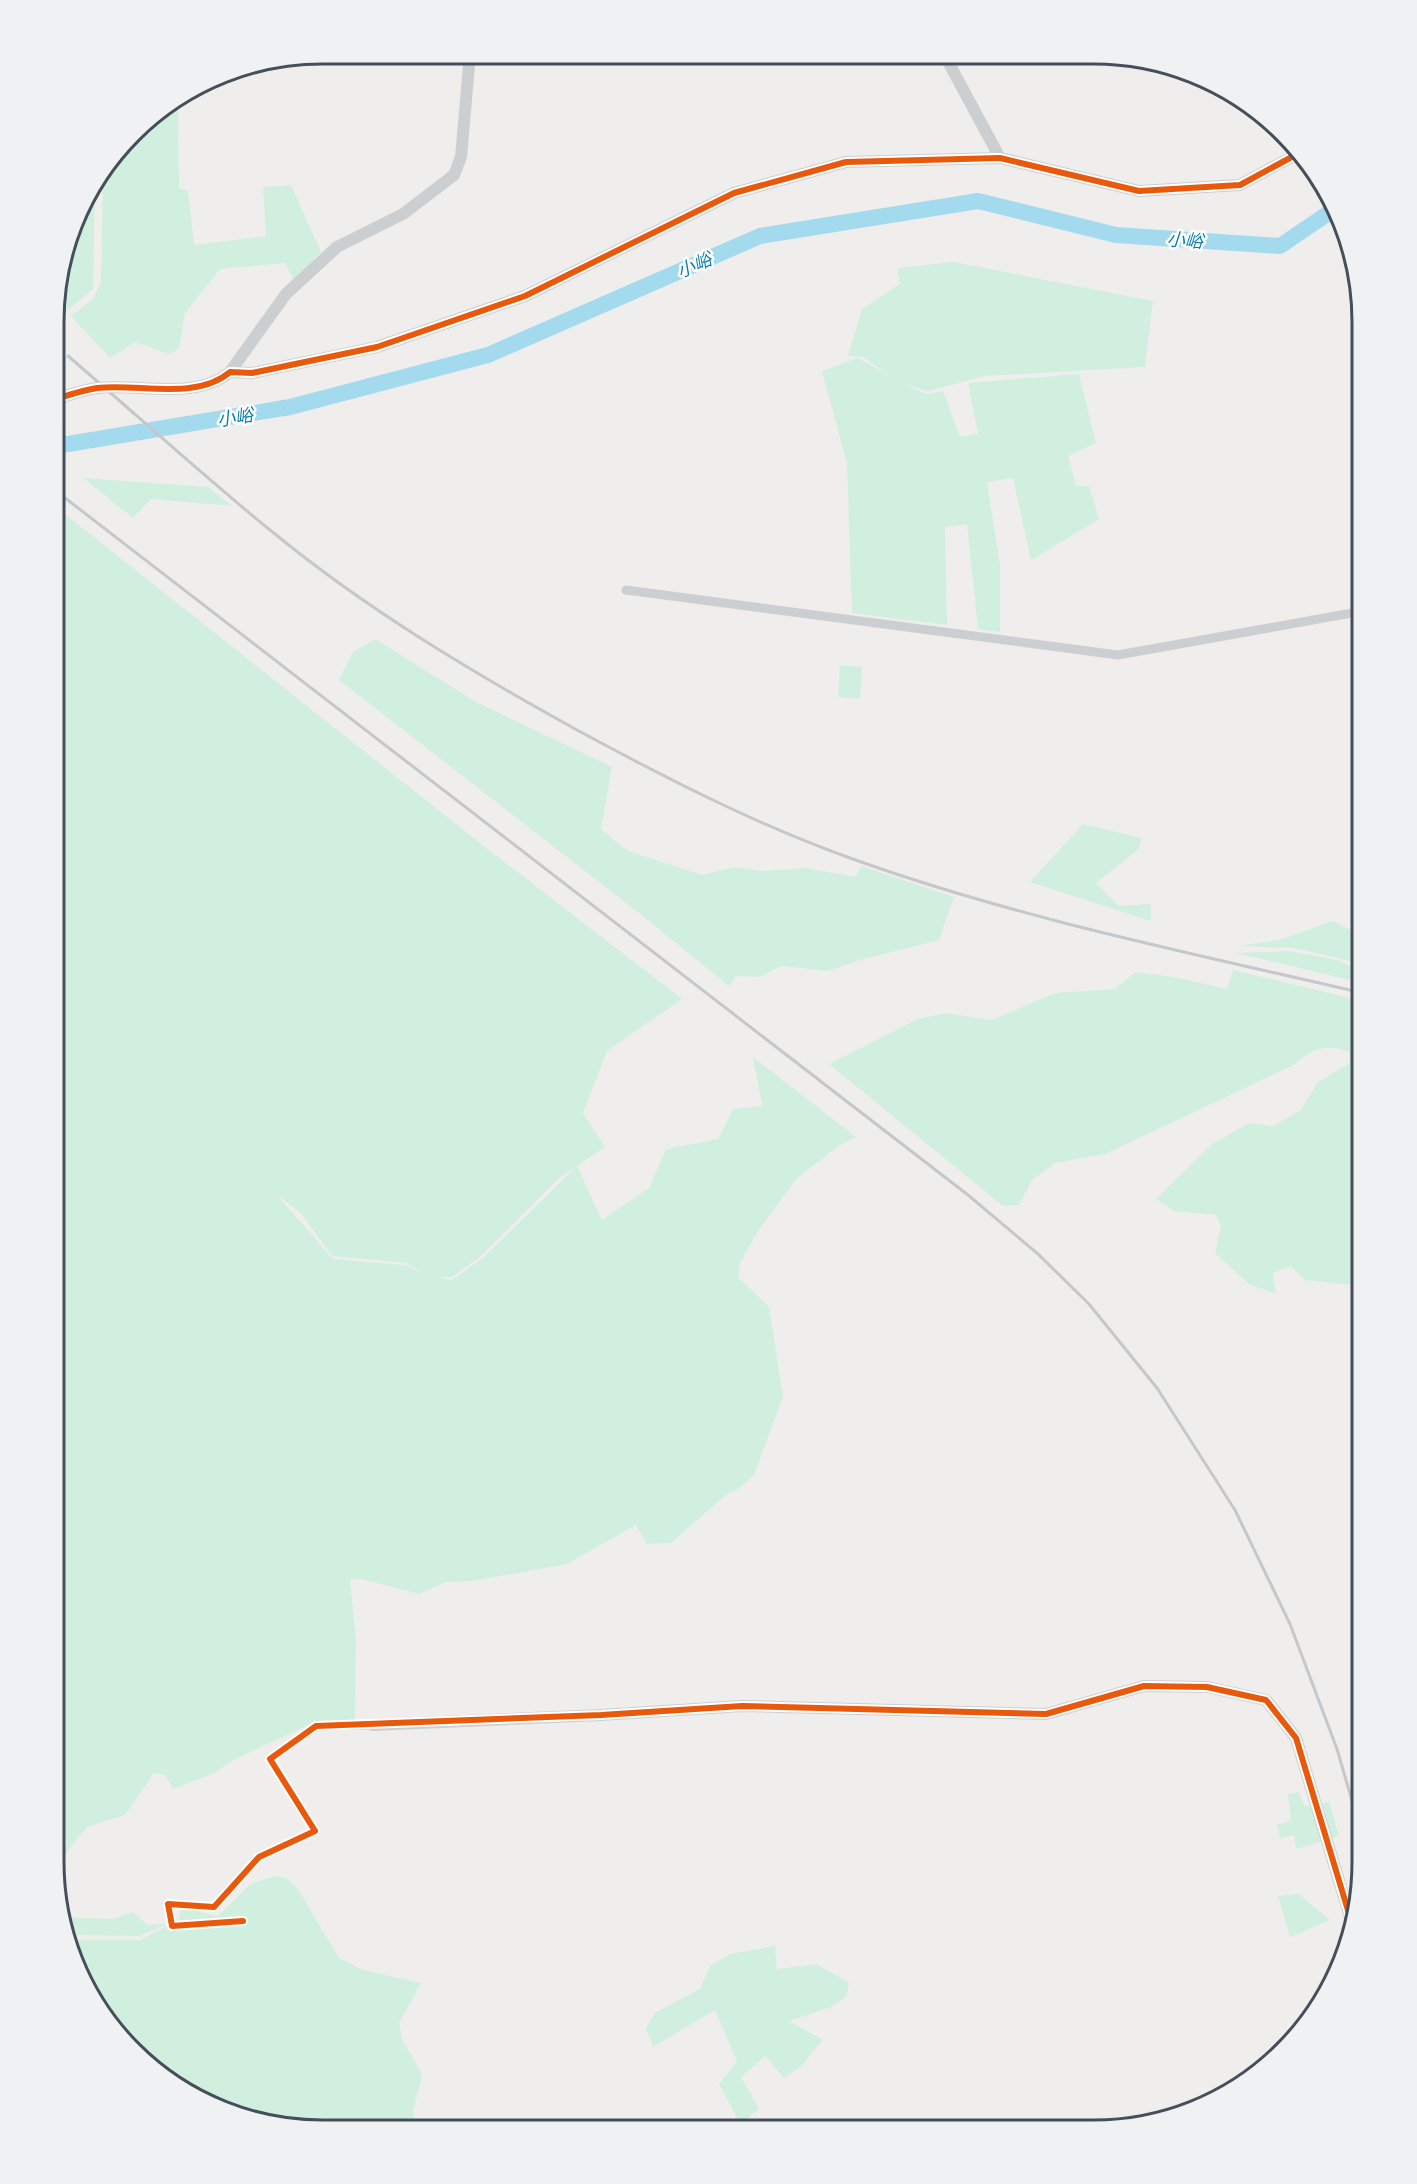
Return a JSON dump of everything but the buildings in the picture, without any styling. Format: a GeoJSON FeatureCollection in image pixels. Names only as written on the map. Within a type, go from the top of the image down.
{"type":"FeatureCollection","features":[{"type":"Feature","properties":{"kind":"street"},"geometry":{"type":"LineString","coordinates":[[64,397],[97,388],[190,388],[219,381],[230,372],[286,294],[338,247],[403,214],[454,175],[461,157],[469,64]]}},
{"type":"Feature","properties":{"kind":"street"},"geometry":{"type":"LineString","coordinates":[[949,64],[1000,158]]}},
{"type":"Feature","properties":{"kind":"street"},"geometry":{"type":"LineString","coordinates":[[230,372],[252,373],[377,347],[525,296],[734,193],[846,162],[1000,158],[1139,191],[1240,185],[1293,157]]}},
{"type":"Feature","properties":{"kind":"street"},"geometry":{"type":"LineString","coordinates":[[626,590],[1118,655],[1352,613]]}},
{"type":"Feature","properties":{"kind":"street"},"geometry":{"type":"LineString","coordinates":[[243,1921],[172,1926],[168,1904],[214,1907],[259,1857],[315,1831],[270,1759],[316,1726],[601,1715],[742,1706],[1046,1714],[1144,1686],[1207,1687],[1266,1700],[1296,1738],[1348,1910]]}},
{"type":"Feature","properties":{"kind":"green space"},"geometry":{"type":"Polygon","coordinates":[[[178,109],[179,188],[188,191],[194,245],[266,236],[263,187],[291,185],[321,252],[294,280],[285,263],[220,269],[185,313],[179,349],[169,354],[135,342],[110,358],[71,316],[93,299],[101,281],[103,187],[128,152],[152,128],[178,109]]]}},
{"type":"Feature","properties":{"kind":"green space"},"geometry":{"type":"Polygon","coordinates":[[[95,201],[93,289],[65,313],[73,255],[95,201]]]}},
{"type":"Feature","properties":{"kind":"green space"},"geometry":{"type":"Polygon","coordinates":[[[954,262],[1153,301],[1145,367],[985,376],[928,391],[906,385],[926,394],[943,391],[960,437],[978,434],[968,383],[1079,374],[1096,443],[1068,456],[1076,486],[1089,486],[1099,519],[1031,560],[1013,478],[987,482],[1000,564],[1000,632],[978,629],[967,524],[945,527],[947,625],[852,613],[847,464],[822,371],[858,358],[890,376],[863,357],[848,356],[862,309],[900,284],[897,268],[954,262]]]}},
{"type":"Feature","properties":{"kind":"green space"},"geometry":{"type":"Polygon","coordinates":[[[83,478],[208,487],[232,506],[151,499],[133,518],[83,478]]]}},
{"type":"Feature","properties":{"kind":"green space"},"geometry":{"type":"Polygon","coordinates":[[[64,513],[480,843],[682,999],[607,1051],[583,1113],[605,1147],[577,1166],[602,1220],[649,1188],[666,1149],[718,1139],[733,1109],[762,1106],[753,1057],[856,1137],[840,1145],[797,1178],[760,1228],[740,1263],[738,1277],[769,1307],[783,1397],[754,1475],[738,1489],[727,1494],[671,1543],[647,1544],[636,1525],[567,1564],[473,1581],[446,1582],[419,1594],[362,1579],[350,1580],[356,1640],[355,1721],[308,1725],[233,1760],[215,1773],[173,1789],[165,1775],[154,1773],[125,1815],[87,1827],[68,1850],[64,1860],[64,513]],[[576,1167],[559,1178],[481,1256],[452,1277],[439,1278],[452,1280],[483,1258],[576,1167]],[[277,1195],[333,1259],[405,1265],[423,1273],[406,1263],[332,1256],[300,1212],[277,1195]]]}},
{"type":"Feature","properties":{"kind":"green space"},"geometry":{"type":"Polygon","coordinates":[[[375,639],[474,701],[612,767],[601,829],[628,851],[702,875],[734,867],[763,871],[806,868],[856,877],[861,866],[954,897],[939,940],[863,959],[828,971],[782,966],[759,977],[736,976],[729,986],[339,680],[353,652],[375,639]]]}},
{"type":"Feature","properties":{"kind":"green space"},"geometry":{"type":"Polygon","coordinates":[[[840,665],[862,667],[860,699],[838,697],[840,665]]]}},
{"type":"Feature","properties":{"kind":"green space"},"geometry":{"type":"Polygon","coordinates":[[[1083,824],[1142,838],[1139,849],[1096,883],[1119,906],[1151,904],[1151,921],[1030,882],[1083,824]]]}},
{"type":"Feature","properties":{"kind":"green space"},"geometry":{"type":"Polygon","coordinates":[[[1333,921],[1352,930],[1352,961],[1294,948],[1237,946],[1279,940],[1333,921]]]}},
{"type":"Feature","properties":{"kind":"green space"},"geometry":{"type":"Polygon","coordinates":[[[1290,951],[1337,960],[1352,966],[1352,980],[1236,953],[1290,951]]]}},
{"type":"Feature","properties":{"kind":"green space"},"geometry":{"type":"Polygon","coordinates":[[[1233,970],[1352,998],[1352,1285],[1305,1280],[1291,1266],[1273,1273],[1276,1294],[1249,1284],[1215,1253],[1221,1226],[1216,1215],[1174,1211],[1156,1199],[1212,1144],[1249,1123],[1273,1126],[1301,1110],[1318,1082],[1350,1063],[1349,1052],[1333,1048],[1313,1051],[1294,1065],[1105,1154],[1055,1163],[1032,1180],[1019,1205],[1003,1206],[829,1064],[918,1019],[946,1013],[992,1020],[1055,993],[1114,989],[1136,972],[1174,977],[1227,989],[1233,970]]]}},
{"type":"Feature","properties":{"kind":"green space"},"geometry":{"type":"Polygon","coordinates":[[[1299,1792],[1304,1805],[1314,1807],[1329,1801],[1339,1836],[1296,1849],[1294,1835],[1280,1838],[1277,1825],[1291,1820],[1288,1794],[1299,1792]]]}},
{"type":"Feature","properties":{"kind":"green space"},"geometry":{"type":"Polygon","coordinates":[[[277,1876],[286,1878],[298,1889],[339,1958],[363,1970],[421,1983],[399,2023],[402,2040],[421,2072],[421,2081],[413,2110],[415,2120],[305,2119],[272,2115],[239,2106],[193,2085],[152,2056],[128,2032],[108,2005],[91,1976],[76,1940],[140,1940],[179,1920],[182,1901],[200,1912],[218,1916],[252,1883],[277,1876]]]}},
{"type":"Feature","properties":{"kind":"green space"},"geometry":{"type":"Polygon","coordinates":[[[1299,1894],[1330,1920],[1290,1937],[1278,1896],[1299,1894]]]}},
{"type":"Feature","properties":{"kind":"green space"},"geometry":{"type":"Polygon","coordinates":[[[133,1912],[147,1925],[167,1924],[139,1936],[75,1935],[70,1917],[113,1919],[133,1912]]]}},
{"type":"Feature","properties":{"kind":"green space"},"geometry":{"type":"Polygon","coordinates":[[[775,1946],[777,1969],[816,1964],[849,1983],[846,1997],[831,2007],[789,2021],[823,2040],[800,2067],[784,2078],[765,2056],[741,2077],[759,2108],[746,2120],[738,2120],[719,2084],[737,2061],[715,2010],[653,2047],[646,2028],[655,2013],[700,1989],[710,1966],[730,1954],[775,1946]]]}},
{"type":"Feature","properties":{"kind":"waterway","name":"小峪"},"geometry":{"type":"LineString","coordinates":[[64,445],[290,407],[488,355],[760,236],[978,201],[1116,235],[1280,246],[1328,213]]}},
{"type":"Feature","properties":{"kind":"railway"},"geometry":{"type":"LineString","coordinates":[[68,356],[196,468],[310,562],[347,589],[422,639],[499,686],[677,783],[815,845],[976,899],[1169,949],[1352,991]]}},
{"type":"Feature","properties":{"kind":"railway"},"geometry":{"type":"LineString","coordinates":[[64,497],[968,1195],[1038,1254],[1089,1304],[1157,1388],[1235,1510],[1290,1624],[1337,1749],[1352,1801]]}},
{"type":"Feature","properties":{"kind":"cycle path"},"geometry":{"type":"LineString","coordinates":[[64,396],[97,388],[166,389],[201,386],[216,381],[230,372],[252,373],[377,347],[525,296],[734,193],[846,162],[1000,158],[1139,191],[1240,185],[1293,157]]}},
{"type":"Feature","properties":{"kind":"cycle path"},"geometry":{"type":"LineString","coordinates":[[243,1921],[172,1926],[168,1904],[214,1907],[259,1857],[315,1831],[270,1759],[316,1726],[601,1715],[742,1706],[1046,1714],[1144,1686],[1207,1687],[1266,1700],[1296,1738],[1348,1911]]}}]}
